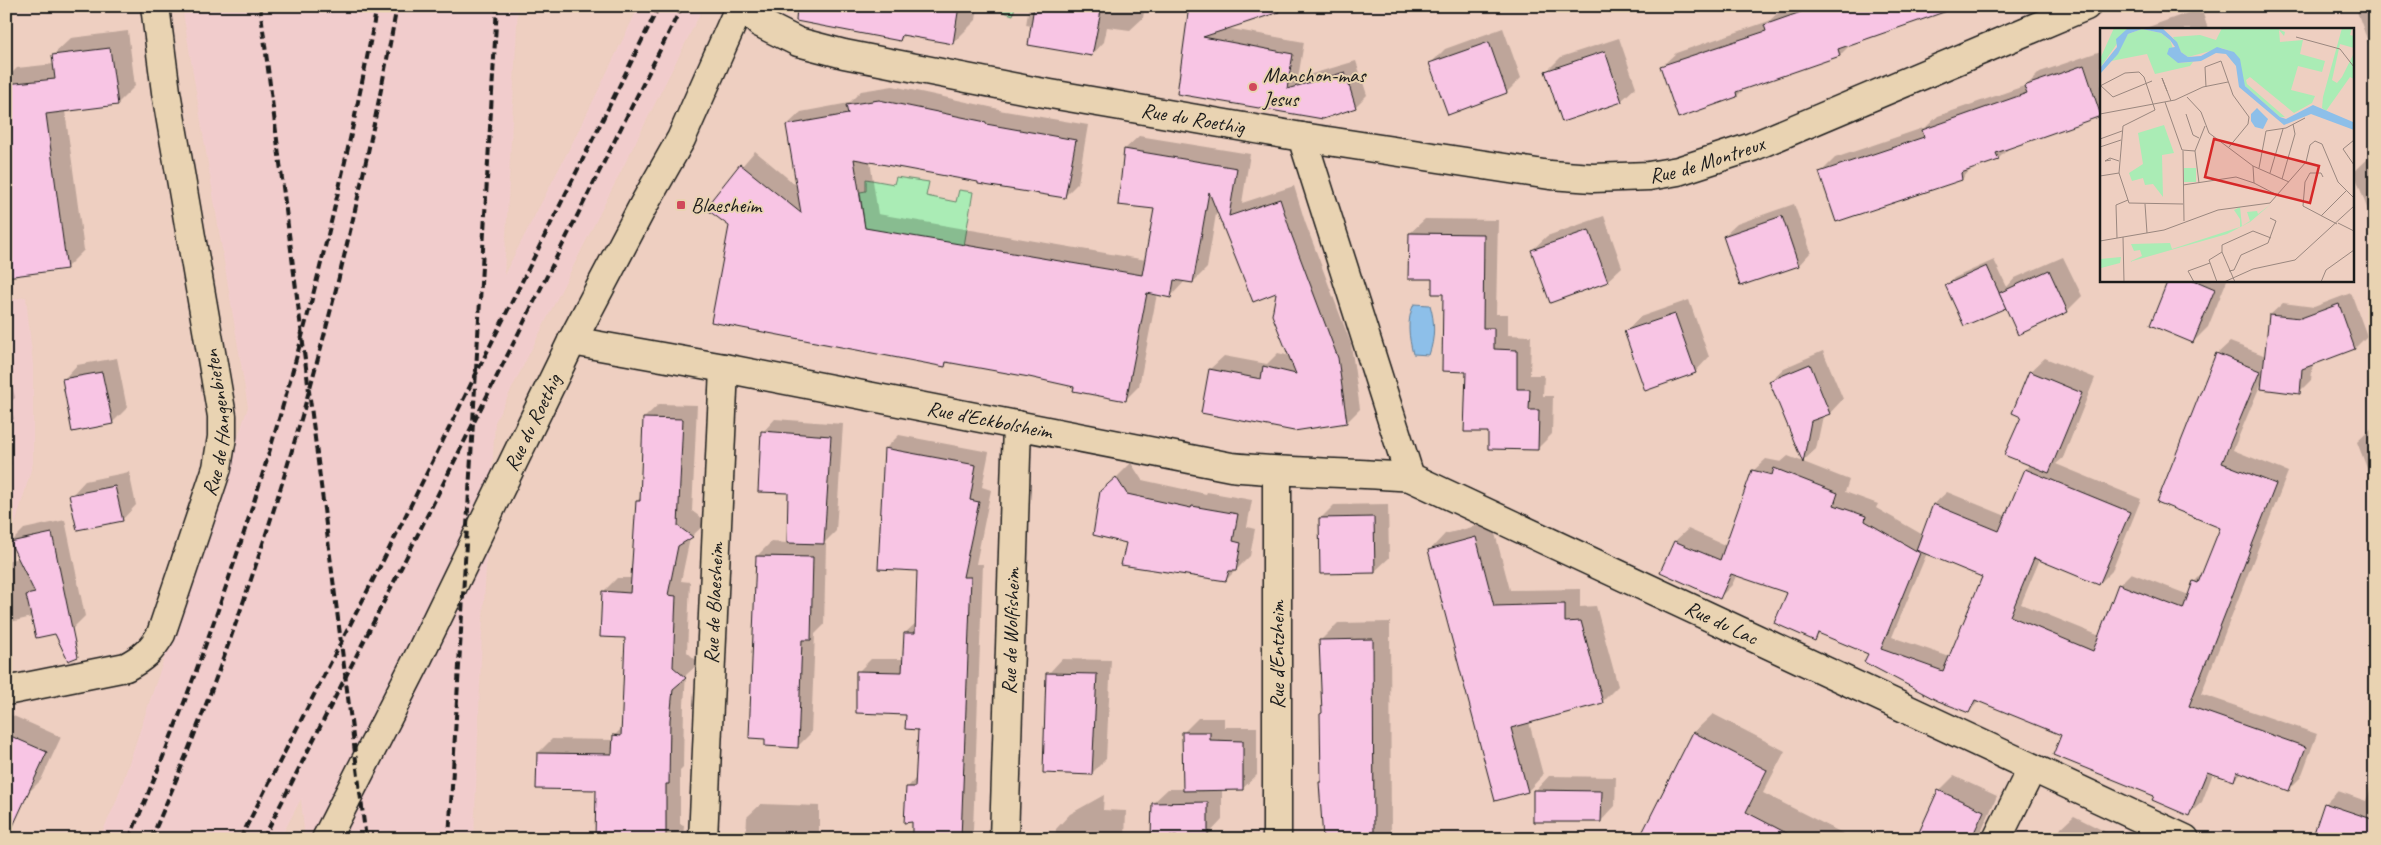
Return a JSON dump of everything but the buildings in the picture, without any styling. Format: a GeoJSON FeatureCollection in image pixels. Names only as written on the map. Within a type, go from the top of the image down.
{"type":"FeatureCollection","features":[{"type":"Feature","properties":{"kind":"street","name":"Rue de Hangenbieten"},"geometry":{"type":"LineString","coordinates":[[6,691],[126,667],[141,659],[153,648],[160,634],[216,468],[222,437],[222,416],[166,92],[155,6]]}},
{"type":"Feature","properties":{"kind":"street","name":"Rue du Roethig"},"geometry":{"type":"LineString","coordinates":[[326,839],[415,664],[572,341],[643,206],[681,140],[740,6]]}},
{"type":"Feature","properties":{"kind":"street","name":"Rue du Roethig"},"geometry":{"type":"LineString","coordinates":[[744,6],[760,23],[798,42],[844,54],[1032,91],[1302,137]]}},
{"type":"Feature","properties":{"kind":"street","name":"Rue de Montreux"},"geometry":{"type":"LineString","coordinates":[[1302,137],[1550,175],[1600,178],[1649,176],[1708,163],[1752,147],[2086,6]]}},
{"type":"Feature","properties":{"kind":"street"},"geometry":{"type":"LineString","coordinates":[[1302,137],[1410,477]]}},
{"type":"Feature","properties":{"kind":"street","name":"Rue d'Eckbolsheim"},"geometry":{"type":"LineString","coordinates":[[572,341],[724,368],[1230,466],[1277,472],[1363,473],[1410,477]]}},
{"type":"Feature","properties":{"kind":"street","name":"Rue de Blaesheim"},"geometry":{"type":"LineString","coordinates":[[703,839],[724,368]]}},
{"type":"Feature","properties":{"kind":"street","name":"Rue de Wolfisheim"},"geometry":{"type":"LineString","coordinates":[[1004,839],[1017,425]]}},
{"type":"Feature","properties":{"kind":"street","name":"Rue d'Entzheim"},"geometry":{"type":"LineString","coordinates":[[1277,472],[1277,839]]}},
{"type":"Feature","properties":{"kind":"street","name":"Rue du Lac"},"geometry":{"type":"LineString","coordinates":[[1410,477],[2185,839]]}},
{"type":"Feature","properties":{"kind":"street"},"geometry":{"type":"LineString","coordinates":[[1998,839],[2032,768]]}},
{"type":"Feature","properties":{"kind":"shaded area"},"geometry":{"type":"Polygon","coordinates":[[[182,6],[518,6],[504,275],[580,128],[639,6],[704,6],[495,422],[482,634],[474,839],[305,839],[301,799],[280,839],[99,839],[116,802],[248,407],[182,6]]]}},
{"type":"Feature","properties":{"kind":"shaded area"},"geometry":{"type":"Polygon","coordinates":[[[26,297],[33,364],[33,463],[15,525],[6,527],[6,301],[26,297]]]}},
{"type":"Feature","properties":{"kind":"green space"},"geometry":{"type":"Polygon","coordinates":[[[985,6],[1015,6],[1013,15],[985,6]]]}},
{"type":"Feature","properties":{"kind":"green space"},"geometry":{"type":"Polygon","coordinates":[[[896,177],[929,182],[926,196],[956,202],[959,190],[973,192],[964,246],[865,229],[860,192],[866,191],[866,179],[894,184],[896,177]]]}},
{"type":"Feature","properties":{"kind":"water"},"geometry":{"type":"Polygon","coordinates":[[[1414,304],[1430,305],[1434,330],[1429,355],[1413,354],[1409,335],[1409,323],[1414,304]]]}},
{"type":"Feature","properties":{"kind":"railway"},"geometry":{"type":"LineString","coordinates":[[260,6],[366,839]]}},
{"type":"Feature","properties":{"kind":"railway"},"geometry":{"type":"LineString","coordinates":[[129,839],[209,636],[276,430],[332,220],[377,6]]}},
{"type":"Feature","properties":{"kind":"railway"},"geometry":{"type":"LineString","coordinates":[[151,839],[193,739],[231,637],[266,534],[298,430],[327,325],[353,219],[397,6]]}},
{"type":"Feature","properties":{"kind":"railway"},"geometry":{"type":"LineString","coordinates":[[449,839],[497,6]]}},
{"type":"Feature","properties":{"kind":"railway"},"geometry":{"type":"LineString","coordinates":[[240,839],[391,545],[659,6]]}},
{"type":"Feature","properties":{"kind":"railway"},"geometry":{"type":"LineString","coordinates":[[263,839],[402,566],[682,6]]}},
{"type":"Feature","properties":{"kind":"place","name":"Manchon-mas Jesus"},"geometry":{"type":"Point","coordinates":[1253,87]}},
{"type":"Feature","properties":{"kind":"place","name":"Blaesheim"},"geometry":{"type":"Point","coordinates":[681,205]}}]}
